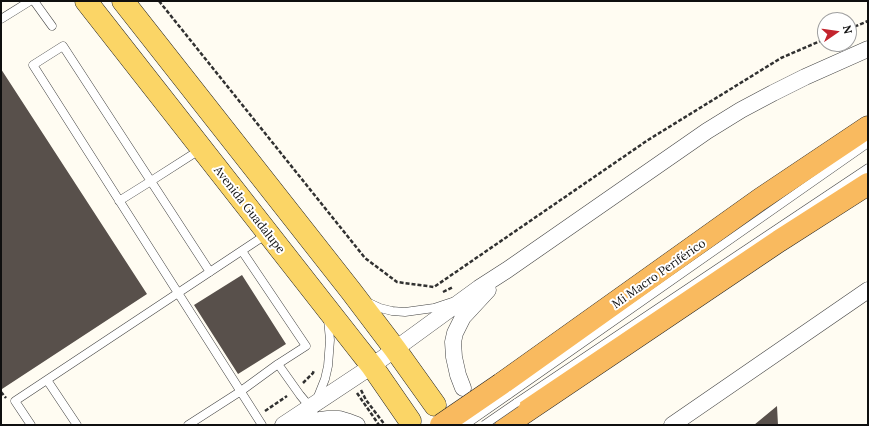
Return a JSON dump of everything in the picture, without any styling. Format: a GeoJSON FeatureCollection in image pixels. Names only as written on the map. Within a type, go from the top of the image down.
{"type":"FeatureCollection","features":[{"type":"Feature","properties":{"kind":"highway"},"geometry":{"type":"LineString","coordinates":[[438,415],[505,389],[759,200],[868,127]]}},
{"type":"Feature","properties":{"kind":"highway"},"geometry":{"type":"LineString","coordinates":[[515,414],[868,184]]}},
{"type":"Feature","properties":{"kind":"main road","name":"Avenida Guadalupe"},"geometry":{"type":"LineString","coordinates":[[86,1],[372,366],[410,421]]}},
{"type":"Feature","properties":{"kind":"main road"},"geometry":{"type":"LineString","coordinates":[[123,1],[351,291],[395,349],[438,415]]}},
{"type":"Feature","properties":{"kind":"street"},"geometry":{"type":"LineString","coordinates":[[282,425],[372,366],[479,288],[707,131],[741,110],[805,77],[868,49]]}},
{"type":"Feature","properties":{"kind":"street"},"geometry":{"type":"LineString","coordinates":[[463,388],[454,357],[453,350],[455,333],[463,317],[506,270]]}},
{"type":"Feature","properties":{"kind":"street"},"geometry":{"type":"LineString","coordinates":[[672,425],[868,290]]}},
{"type":"Feature","properties":{"kind":"street"},"geometry":{"type":"LineString","coordinates":[[300,425],[328,418],[339,419],[357,425]]}},
{"type":"Feature","properties":{"kind":"lane"},"geometry":{"type":"LineString","coordinates":[[1,19],[30,1]]}},
{"type":"Feature","properties":{"kind":"lane"},"geometry":{"type":"LineString","coordinates":[[34,1],[52,26]]}},
{"type":"Feature","properties":{"kind":"lane"},"geometry":{"type":"LineString","coordinates":[[210,272],[63,46],[33,65],[262,425]]}},
{"type":"Feature","properties":{"kind":"lane","name":"Mi Macro Periférico"},"geometry":{"type":"LineString","coordinates":[[465,425],[505,389],[868,143]]}},
{"type":"Feature","properties":{"kind":"lane"},"geometry":{"type":"LineString","coordinates":[[119,201],[201,149]]}},
{"type":"Feature","properties":{"kind":"lane"},"geometry":{"type":"LineString","coordinates":[[484,425],[515,414],[868,168]]}},
{"type":"Feature","properties":{"kind":"lane"},"geometry":{"type":"LineString","coordinates":[[31,425],[15,401],[268,234]]}},
{"type":"Feature","properties":{"kind":"lane"},"geometry":{"type":"LineString","coordinates":[[188,425],[241,391],[306,346],[242,251]]}},
{"type":"Feature","properties":{"kind":"lane"},"geometry":{"type":"LineString","coordinates":[[351,291],[360,298],[380,308],[405,312],[420,311],[440,306],[465,296],[479,288]]}},
{"type":"Feature","properties":{"kind":"lane"},"geometry":{"type":"LineString","coordinates":[[278,364],[296,390],[312,406],[325,379],[330,351],[330,334],[326,308]]}},
{"type":"Feature","properties":{"kind":"lane"},"geometry":{"type":"LineString","coordinates":[[47,380],[77,425]]}},
{"type":"Feature","properties":{"kind":"path"},"geometry":{"type":"LineString","coordinates":[[159,1],[366,258],[397,282],[434,286],[648,140],[780,58],[817,42]]}},
{"type":"Feature","properties":{"kind":"path"},"geometry":{"type":"LineString","coordinates":[[857,26],[868,21]]}},
{"type":"Feature","properties":{"kind":"path"},"geometry":{"type":"LineString","coordinates":[[256,416],[296,390],[313,373],[315,367]]}},
{"type":"Feature","properties":{"kind":"building"},"geometry":{"type":"Polygon","coordinates":[[[1,69],[147,294],[2,389],[1,387],[1,69]]]}},
{"type":"Feature","properties":{"kind":"building"},"geometry":{"type":"Polygon","coordinates":[[[242,275],[286,344],[238,374],[194,305],[242,275]]]}},
{"type":"Feature","properties":{"kind":"building"},"geometry":{"type":"Polygon","coordinates":[[[777,406],[778,425],[754,425],[777,406]]]}}]}
